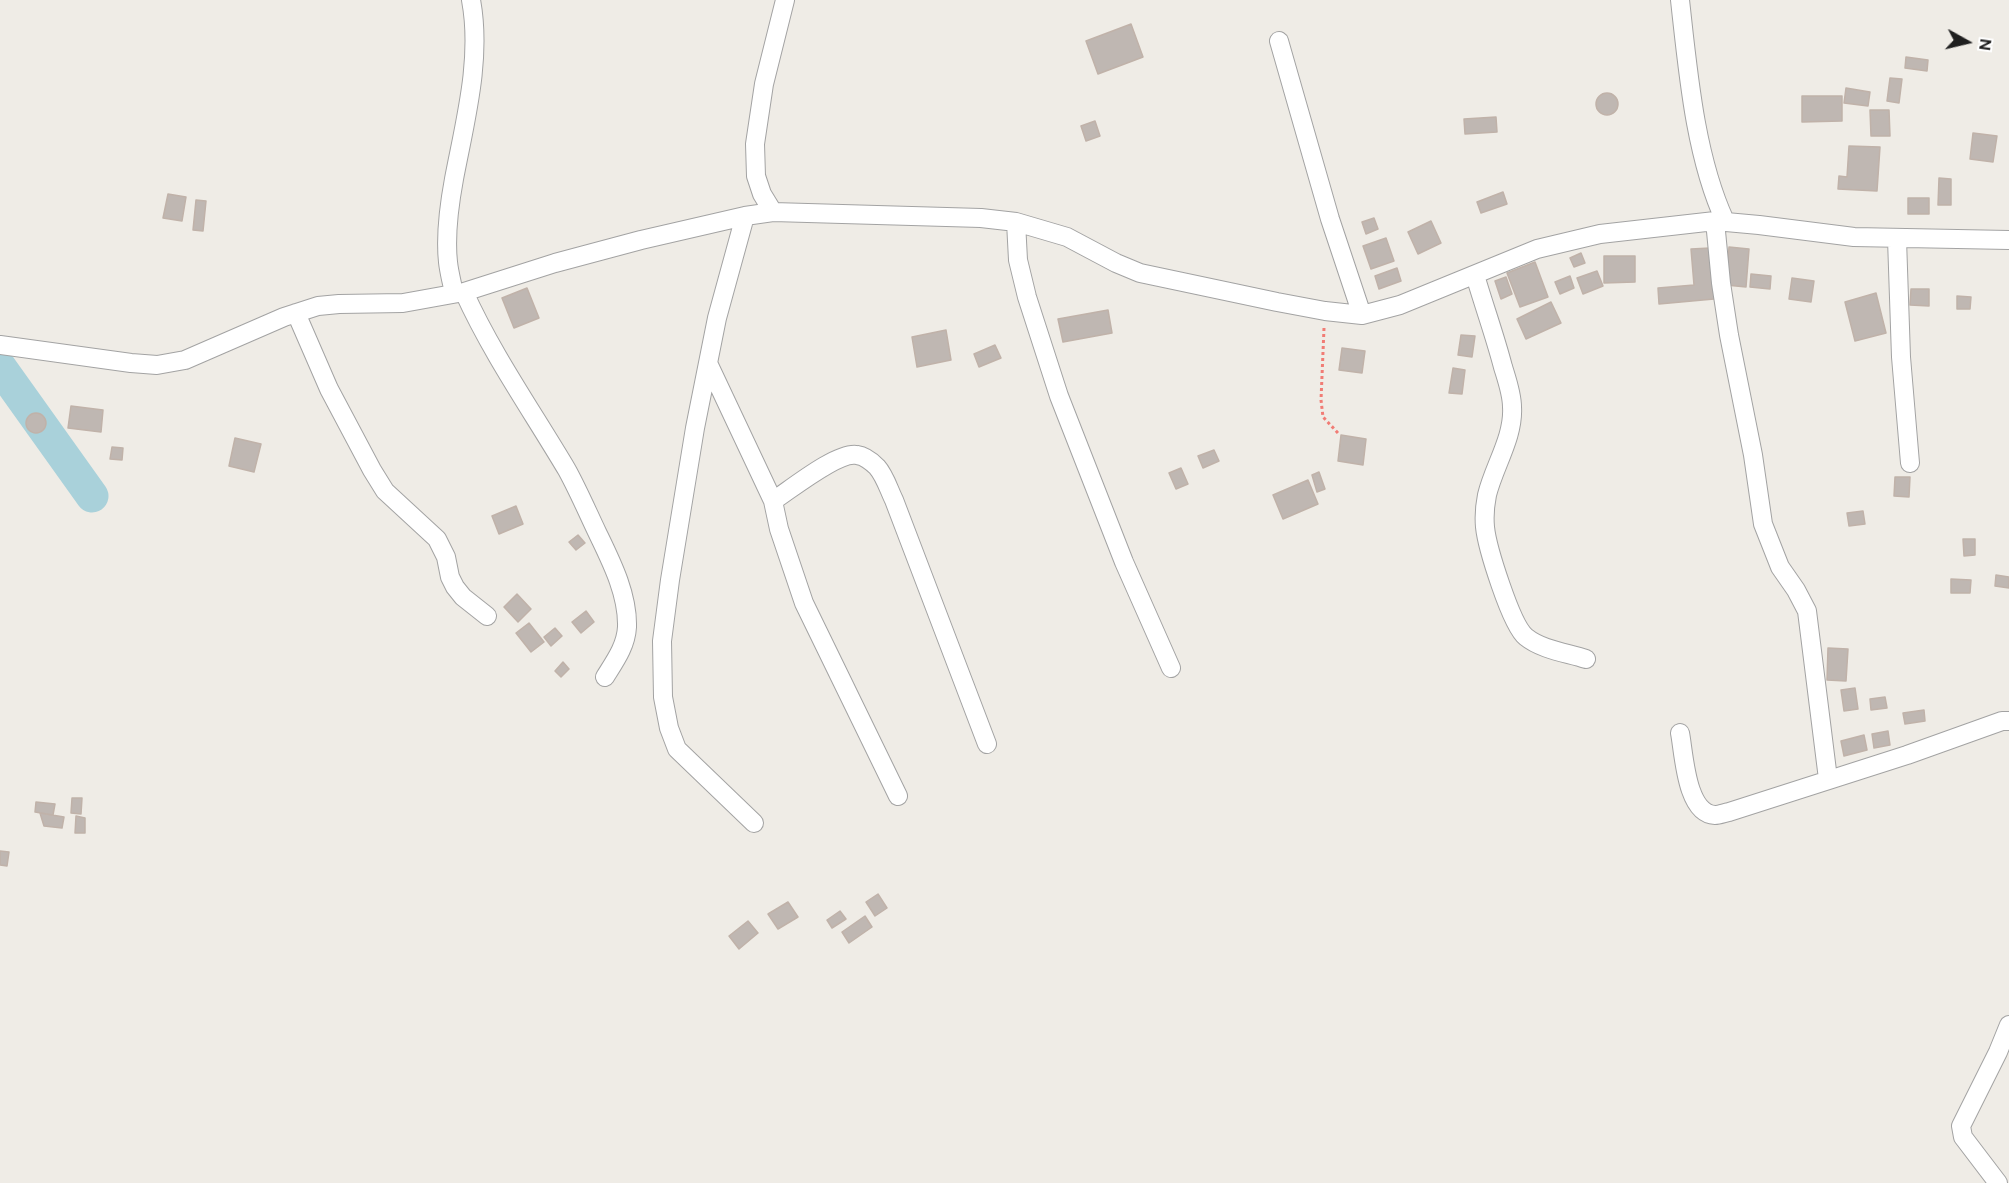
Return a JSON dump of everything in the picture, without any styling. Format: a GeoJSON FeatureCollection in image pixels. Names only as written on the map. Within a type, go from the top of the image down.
{"type":"FeatureCollection","features":[{"type":"Feature","properties":{"kind":"street"},"geometry":{"type":"LineString","coordinates":[[471,0],[474,16],[475,54],[448,216],[447,262],[459,293],[567,472],[612,564],[623,599],[627,625],[626,639],[605,677]]}},
{"type":"Feature","properties":{"kind":"street"},"geometry":{"type":"LineString","coordinates":[[772,212],[762,194],[756,176],[756,144],[764,84],[785,0]]}},
{"type":"Feature","properties":{"kind":"street"},"geometry":{"type":"LineString","coordinates":[[1680,0],[1698,136],[1720,221],[1728,335],[1753,455],[1763,524],[1780,567],[1807,611],[1828,779]]}},
{"type":"Feature","properties":{"kind":"street"},"geometry":{"type":"LineString","coordinates":[[1279,41],[1330,219],[1362,315]]}},
{"type":"Feature","properties":{"kind":"street"},"geometry":{"type":"LineString","coordinates":[[0,345],[157,365],[185,360],[318,306],[403,303],[459,293],[641,240],[772,212],[981,218],[1016,222],[1067,237],[1140,273],[1325,311],[1362,315],[1400,305],[1537,249],[1600,234],[1720,221],[1826,235],[1897,239],[2009,240]]}},
{"type":"Feature","properties":{"kind":"street"},"geometry":{"type":"LineString","coordinates":[[745,216],[717,318],[695,428],[662,641],[663,697],[669,728],[677,749],[754,823]]}},
{"type":"Feature","properties":{"kind":"street"},"geometry":{"type":"LineString","coordinates":[[1016,222],[1018,260],[1027,297],[1059,396],[1125,562],[1171,668]]}},
{"type":"Feature","properties":{"kind":"street"},"geometry":{"type":"LineString","coordinates":[[1897,239],[1901,357],[1910,463]]}},
{"type":"Feature","properties":{"kind":"street"},"geometry":{"type":"LineString","coordinates":[[1475,275],[1511,394],[1512,408],[1509,435],[1496,464],[1486,499],[1485,529],[1489,547],[1511,613],[1520,631],[1539,645],[1586,659]]}},
{"type":"Feature","properties":{"kind":"street"},"geometry":{"type":"LineString","coordinates":[[296,313],[329,388],[385,491],[438,539],[455,587],[463,597],[487,616]]}},
{"type":"Feature","properties":{"kind":"street"},"geometry":{"type":"LineString","coordinates":[[708,363],[773,501],[795,582],[804,603],[898,796]]}},
{"type":"Feature","properties":{"kind":"street"},"geometry":{"type":"LineString","coordinates":[[773,501],[832,462],[846,456],[857,455],[869,460],[879,469],[894,500],[987,744]]}},
{"type":"Feature","properties":{"kind":"street"},"geometry":{"type":"LineString","coordinates":[[1680,733],[1689,789],[1694,800],[1704,811],[1713,815],[1729,812],[1907,755],[1985,726],[2009,721]]}},
{"type":"Feature","properties":{"kind":"street"},"geometry":{"type":"LineString","coordinates":[[1998,1183],[1963,1137],[1961,1126],[2009,1025]]}},
{"type":"Feature","properties":{"kind":"path"},"geometry":{"type":"LineString","coordinates":[[1325,311],[1321,400],[1323,417],[1338,433]]}},
{"type":"Feature","properties":{"kind":"building"},"geometry":{"type":"Polygon","coordinates":[[[1131,24],[1143,57],[1098,74],[1086,41],[1131,24]]]}},
{"type":"Feature","properties":{"kind":"building"},"geometry":{"type":"Polygon","coordinates":[[[1906,57],[1928,60],[1927,71],[1905,68],[1906,57]]]}},
{"type":"Feature","properties":{"kind":"building"},"geometry":{"type":"Polygon","coordinates":[[[1890,78],[1902,79],[1899,103],[1887,101],[1890,78]]]}},
{"type":"Feature","properties":{"kind":"building"},"geometry":{"type":"Polygon","coordinates":[[[1846,88],[1870,92],[1868,106],[1844,103],[1846,88]]]}},
{"type":"Feature","properties":{"kind":"building"},"geometry":{"type":"Polygon","coordinates":[[[1607,93],[1615,96],[1618,104],[1615,112],[1607,115],[1599,112],[1596,104],[1599,96],[1607,93]]]}},
{"type":"Feature","properties":{"kind":"building"},"geometry":{"type":"Polygon","coordinates":[[[1802,96],[1842,96],[1842,121],[1802,122],[1802,96]]]}},
{"type":"Feature","properties":{"kind":"building"},"geometry":{"type":"Polygon","coordinates":[[[1870,110],[1889,110],[1890,136],[1871,136],[1870,110]]]}},
{"type":"Feature","properties":{"kind":"building"},"geometry":{"type":"Polygon","coordinates":[[[1496,117],[1497,132],[1465,134],[1464,119],[1496,117]]]}},
{"type":"Feature","properties":{"kind":"building"},"geometry":{"type":"Polygon","coordinates":[[[1095,121],[1100,136],[1086,141],[1081,126],[1095,121]]]}},
{"type":"Feature","properties":{"kind":"building"},"geometry":{"type":"Polygon","coordinates":[[[1973,133],[1997,136],[1993,162],[1970,159],[1973,133]]]}},
{"type":"Feature","properties":{"kind":"building"},"geometry":{"type":"Polygon","coordinates":[[[1849,146],[1880,147],[1877,191],[1838,189],[1839,176],[1847,177],[1849,146]]]}},
{"type":"Feature","properties":{"kind":"building"},"geometry":{"type":"Polygon","coordinates":[[[1939,178],[1951,179],[1951,205],[1938,205],[1939,178]]]}},
{"type":"Feature","properties":{"kind":"building"},"geometry":{"type":"Polygon","coordinates":[[[1503,192],[1507,204],[1481,213],[1477,202],[1503,192]]]}},
{"type":"Feature","properties":{"kind":"building"},"geometry":{"type":"Polygon","coordinates":[[[168,194],[186,197],[182,221],[163,218],[168,194]]]}},
{"type":"Feature","properties":{"kind":"building"},"geometry":{"type":"Polygon","coordinates":[[[1908,198],[1929,198],[1929,214],[1908,214],[1908,198]]]}},
{"type":"Feature","properties":{"kind":"building"},"geometry":{"type":"Polygon","coordinates":[[[196,200],[206,201],[203,231],[193,230],[196,200]]]}},
{"type":"Feature","properties":{"kind":"building"},"geometry":{"type":"Polygon","coordinates":[[[1374,218],[1378,229],[1366,234],[1362,222],[1374,218]]]}},
{"type":"Feature","properties":{"kind":"building"},"geometry":{"type":"Polygon","coordinates":[[[1431,221],[1441,243],[1418,254],[1408,232],[1431,221]]]}},
{"type":"Feature","properties":{"kind":"building"},"geometry":{"type":"Polygon","coordinates":[[[1386,238],[1394,261],[1371,269],[1363,246],[1386,238]]]}},
{"type":"Feature","properties":{"kind":"building"},"geometry":{"type":"Polygon","coordinates":[[[1729,247],[1749,249],[1746,287],[1726,285],[1729,247]]]}},
{"type":"Feature","properties":{"kind":"building"},"geometry":{"type":"Polygon","coordinates":[[[1710,248],[1714,299],[1659,304],[1658,288],[1694,285],[1691,249],[1710,248]]]}},
{"type":"Feature","properties":{"kind":"building"},"geometry":{"type":"Polygon","coordinates":[[[1581,253],[1585,263],[1574,267],[1570,258],[1581,253]]]}},
{"type":"Feature","properties":{"kind":"building"},"geometry":{"type":"Polygon","coordinates":[[[1604,256],[1635,256],[1635,282],[1604,283],[1604,256]]]}},
{"type":"Feature","properties":{"kind":"building"},"geometry":{"type":"Polygon","coordinates":[[[1535,262],[1548,297],[1520,307],[1507,273],[1535,262]]]}},
{"type":"Feature","properties":{"kind":"building"},"geometry":{"type":"Polygon","coordinates":[[[1397,268],[1401,281],[1379,289],[1375,276],[1397,268]]]}},
{"type":"Feature","properties":{"kind":"building"},"geometry":{"type":"Polygon","coordinates":[[[1597,271],[1603,286],[1583,294],[1577,278],[1597,271]]]}},
{"type":"Feature","properties":{"kind":"building"},"geometry":{"type":"Polygon","coordinates":[[[1751,274],[1771,276],[1770,289],[1750,287],[1751,274]]]}},
{"type":"Feature","properties":{"kind":"building"},"geometry":{"type":"Polygon","coordinates":[[[1570,276],[1574,288],[1560,294],[1555,282],[1570,276]]]}},
{"type":"Feature","properties":{"kind":"building"},"geometry":{"type":"Polygon","coordinates":[[[1506,277],[1512,294],[1501,299],[1495,281],[1506,277]]]}},
{"type":"Feature","properties":{"kind":"building"},"geometry":{"type":"Polygon","coordinates":[[[1792,278],[1814,281],[1811,302],[1789,299],[1792,278]]]}},
{"type":"Feature","properties":{"kind":"building"},"geometry":{"type":"Polygon","coordinates":[[[527,288],[539,318],[514,328],[502,298],[527,288]]]}},
{"type":"Feature","properties":{"kind":"building"},"geometry":{"type":"Polygon","coordinates":[[[1911,289],[1929,289],[1929,306],[1910,305],[1911,289]]]}},
{"type":"Feature","properties":{"kind":"building"},"geometry":{"type":"Polygon","coordinates":[[[1876,293],[1886,333],[1855,341],[1845,302],[1876,293]]]}},
{"type":"Feature","properties":{"kind":"building"},"geometry":{"type":"Polygon","coordinates":[[[1957,296],[1971,297],[1970,309],[1957,309],[1957,296]]]}},
{"type":"Feature","properties":{"kind":"building"},"geometry":{"type":"Polygon","coordinates":[[[1551,302],[1561,323],[1526,339],[1517,319],[1551,302]]]}},
{"type":"Feature","properties":{"kind":"building"},"geometry":{"type":"Polygon","coordinates":[[[1108,310],[1112,333],[1063,342],[1058,319],[1108,310]]]}},
{"type":"Feature","properties":{"kind":"building"},"geometry":{"type":"Polygon","coordinates":[[[946,330],[951,360],[917,367],[912,337],[946,330]]]}},
{"type":"Feature","properties":{"kind":"building"},"geometry":{"type":"Polygon","coordinates":[[[1461,335],[1475,336],[1472,357],[1458,355],[1461,335]]]}},
{"type":"Feature","properties":{"kind":"building"},"geometry":{"type":"Polygon","coordinates":[[[995,345],[1001,358],[979,367],[974,354],[995,345]]]}},
{"type":"Feature","properties":{"kind":"building"},"geometry":{"type":"Polygon","coordinates":[[[1342,348],[1365,351],[1362,373],[1339,370],[1342,348]]]}},
{"type":"Feature","properties":{"kind":"building"},"geometry":{"type":"Polygon","coordinates":[[[1453,368],[1465,370],[1462,394],[1449,393],[1453,368]]]}},
{"type":"Feature","properties":{"kind":"building"},"geometry":{"type":"Polygon","coordinates":[[[71,406],[103,410],[101,432],[68,428],[71,406]]]}},
{"type":"Feature","properties":{"kind":"building"},"geometry":{"type":"Polygon","coordinates":[[[36,413],[43,416],[46,423],[43,430],[36,433],[29,430],[26,423],[29,416],[36,413]]]}},
{"type":"Feature","properties":{"kind":"building"},"geometry":{"type":"Polygon","coordinates":[[[1341,435],[1366,439],[1363,465],[1338,461],[1341,435]]]}},
{"type":"Feature","properties":{"kind":"building"},"geometry":{"type":"Polygon","coordinates":[[[235,438],[261,444],[254,472],[229,466],[235,438]]]}},
{"type":"Feature","properties":{"kind":"building"},"geometry":{"type":"Polygon","coordinates":[[[112,447],[123,448],[122,460],[110,459],[112,447]]]}},
{"type":"Feature","properties":{"kind":"building"},"geometry":{"type":"Polygon","coordinates":[[[1214,450],[1219,461],[1203,468],[1198,456],[1214,450]]]}},
{"type":"Feature","properties":{"kind":"building"},"geometry":{"type":"Polygon","coordinates":[[[1181,468],[1188,484],[1176,489],[1169,473],[1181,468]]]}},
{"type":"Feature","properties":{"kind":"building"},"geometry":{"type":"Polygon","coordinates":[[[1319,472],[1325,489],[1317,492],[1312,475],[1319,472]]]}},
{"type":"Feature","properties":{"kind":"building"},"geometry":{"type":"Polygon","coordinates":[[[1895,477],[1910,477],[1909,497],[1894,496],[1895,477]]]}},
{"type":"Feature","properties":{"kind":"building"},"geometry":{"type":"Polygon","coordinates":[[[1308,480],[1318,504],[1283,519],[1273,495],[1308,480]]]}},
{"type":"Feature","properties":{"kind":"building"},"geometry":{"type":"Polygon","coordinates":[[[516,506],[523,524],[499,534],[492,516],[516,506]]]}},
{"type":"Feature","properties":{"kind":"building"},"geometry":{"type":"Polygon","coordinates":[[[1863,511],[1865,524],[1849,526],[1847,513],[1863,511]]]}},
{"type":"Feature","properties":{"kind":"building"},"geometry":{"type":"Polygon","coordinates":[[[578,535],[585,543],[576,550],[569,542],[578,535]]]}},
{"type":"Feature","properties":{"kind":"building"},"geometry":{"type":"Polygon","coordinates":[[[1963,539],[1975,539],[1975,555],[1964,556],[1963,539]]]}},
{"type":"Feature","properties":{"kind":"building"},"geometry":{"type":"Polygon","coordinates":[[[1996,575],[2009,577],[2009,588],[1995,586],[1996,575]]]}},
{"type":"Feature","properties":{"kind":"building"},"geometry":{"type":"Polygon","coordinates":[[[1951,579],[1971,580],[1970,593],[1951,593],[1951,579]]]}},
{"type":"Feature","properties":{"kind":"building"},"geometry":{"type":"Polygon","coordinates":[[[517,594],[531,609],[518,622],[504,607],[517,594]]]}},
{"type":"Feature","properties":{"kind":"building"},"geometry":{"type":"Polygon","coordinates":[[[586,611],[594,622],[581,633],[572,622],[586,611]]]}},
{"type":"Feature","properties":{"kind":"building"},"geometry":{"type":"Polygon","coordinates":[[[529,623],[544,642],[531,652],[516,633],[529,623]]]}},
{"type":"Feature","properties":{"kind":"building"},"geometry":{"type":"Polygon","coordinates":[[[555,628],[562,636],[551,646],[544,637],[555,628]]]}},
{"type":"Feature","properties":{"kind":"building"},"geometry":{"type":"Polygon","coordinates":[[[1828,648],[1848,649],[1846,681],[1827,680],[1828,648]]]}},
{"type":"Feature","properties":{"kind":"building"},"geometry":{"type":"Polygon","coordinates":[[[563,662],[569,669],[561,677],[555,671],[563,662]]]}},
{"type":"Feature","properties":{"kind":"building"},"geometry":{"type":"Polygon","coordinates":[[[1855,688],[1858,709],[1844,711],[1841,690],[1855,688]]]}},
{"type":"Feature","properties":{"kind":"building"},"geometry":{"type":"Polygon","coordinates":[[[1885,697],[1887,708],[1871,710],[1870,699],[1885,697]]]}},
{"type":"Feature","properties":{"kind":"building"},"geometry":{"type":"Polygon","coordinates":[[[1924,710],[1925,721],[1905,724],[1903,713],[1924,710]]]}},
{"type":"Feature","properties":{"kind":"building"},"geometry":{"type":"Polygon","coordinates":[[[1888,731],[1890,745],[1874,748],[1872,734],[1888,731]]]}},
{"type":"Feature","properties":{"kind":"building"},"geometry":{"type":"Polygon","coordinates":[[[1864,735],[1867,750],[1844,756],[1841,741],[1864,735]]]}},
{"type":"Feature","properties":{"kind":"building"},"geometry":{"type":"Polygon","coordinates":[[[72,798],[82,798],[81,814],[71,813],[72,798]]]}},
{"type":"Feature","properties":{"kind":"building"},"geometry":{"type":"Polygon","coordinates":[[[36,802],[55,804],[53,815],[35,812],[36,802]]]}},
{"type":"Feature","properties":{"kind":"building"},"geometry":{"type":"Polygon","coordinates":[[[40,813],[64,817],[62,828],[44,826],[40,813]]]}},
{"type":"Feature","properties":{"kind":"building"},"geometry":{"type":"Polygon","coordinates":[[[76,816],[85,818],[85,833],[75,833],[76,816]]]}},
{"type":"Feature","properties":{"kind":"building"},"geometry":{"type":"Polygon","coordinates":[[[0,851],[9,852],[7,866],[0,865],[0,851]]]}},
{"type":"Feature","properties":{"kind":"building"},"geometry":{"type":"Polygon","coordinates":[[[878,894],[887,908],[875,916],[866,902],[878,894]]]}},
{"type":"Feature","properties":{"kind":"building"},"geometry":{"type":"Polygon","coordinates":[[[788,902],[798,917],[778,929],[768,914],[788,902]]]}},
{"type":"Feature","properties":{"kind":"building"},"geometry":{"type":"Polygon","coordinates":[[[840,911],[846,919],[832,928],[827,920],[840,911]]]}},
{"type":"Feature","properties":{"kind":"building"},"geometry":{"type":"Polygon","coordinates":[[[865,916],[872,927],[849,943],[842,932],[865,916]]]}},
{"type":"Feature","properties":{"kind":"building"},"geometry":{"type":"Polygon","coordinates":[[[748,921],[758,933],[739,949],[729,936],[748,921]]]}},
{"type":"Feature","properties":{"kind":"waterway"},"geometry":{"type":"LineString","coordinates":[[0,367],[92,496]]}}]}
